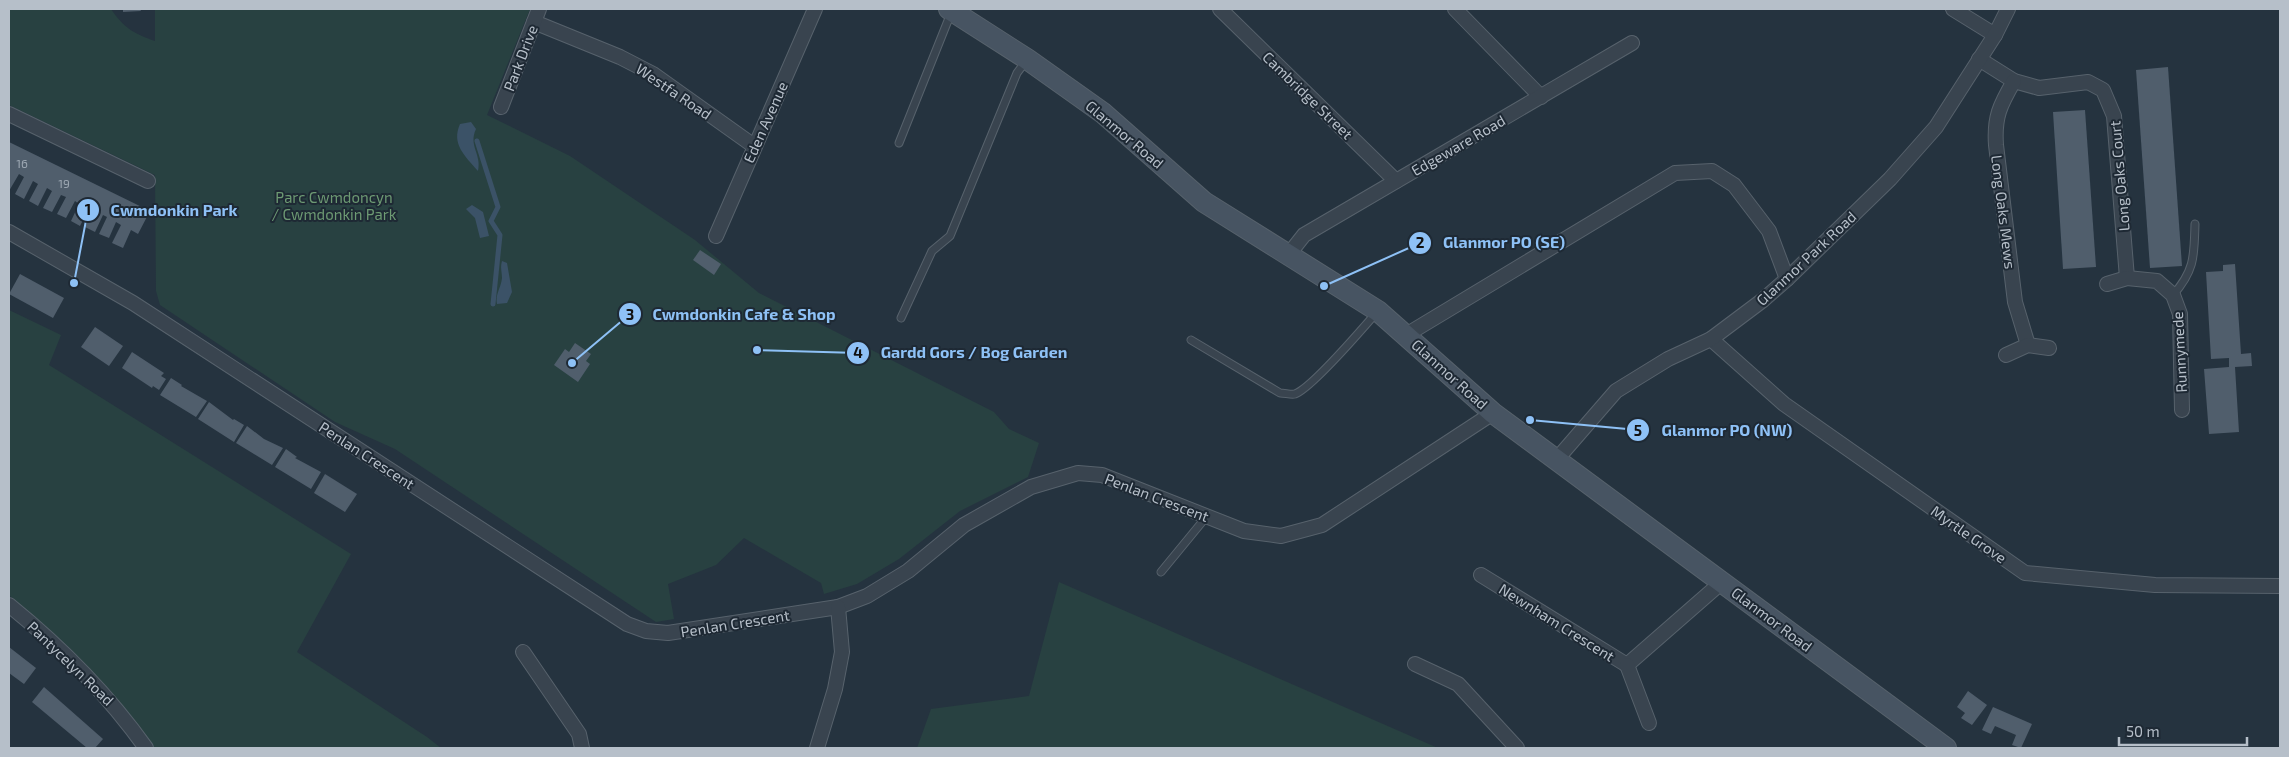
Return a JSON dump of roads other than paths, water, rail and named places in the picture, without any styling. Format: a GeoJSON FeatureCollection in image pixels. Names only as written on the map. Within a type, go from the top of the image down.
{"type":"FeatureCollection","features":[{"type":"Feature","properties":{"kind":"street","name":"Eden Avenue"},"geometry":{"type":"LineString","coordinates":[[716,236],[814,9]]}},
{"type":"Feature","properties":{"kind":"street","name":"Cambridge Street"},"geometry":{"type":"LineString","coordinates":[[1220,9],[1396,181]]}},
{"type":"Feature","properties":{"kind":"street"},"geometry":{"type":"LineString","coordinates":[[1455,9],[1541,97]]}},
{"type":"Feature","properties":{"kind":"street"},"geometry":{"type":"LineString","coordinates":[[1954,9],[1995,35]]}},
{"type":"Feature","properties":{"kind":"street","name":"Glanmor Park Road"},"geometry":{"type":"LineString","coordinates":[[1556,459],[1616,391],[1668,359],[1711,338],[1787,279],[1890,179],[1936,127],[1995,35],[2008,9]]}},
{"type":"Feature","properties":{"kind":"street","name":"Glanmor Road"},"geometry":{"type":"LineString","coordinates":[[951,10],[1027,59],[1103,114],[1204,202],[1378,311],[1493,413],[1946,748]]}},
{"type":"Feature","properties":{"kind":"street","name":"Westfa Road"},"geometry":{"type":"LineString","coordinates":[[537,15],[653,74],[754,146]]}},
{"type":"Feature","properties":{"kind":"street","name":"Park Drive"},"geometry":{"type":"LineString","coordinates":[[501,107],[537,15]]}},
{"type":"Feature","properties":{"kind":"street","name":"Edgeware Road"},"geometry":{"type":"LineString","coordinates":[[1289,254],[1304,235],[1632,44]]}},
{"type":"Feature","properties":{"kind":"street","name":"Long Oaks Court"},"geometry":{"type":"LineString","coordinates":[[1980,59],[2014,81],[2039,88],[2088,82],[2103,90],[2114,116],[2127,278]]}},
{"type":"Feature","properties":{"kind":"street","name":"Long Oaks Mews"},"geometry":{"type":"LineString","coordinates":[[2014,81],[1999,107],[1995,126],[1996,145],[2015,302],[2028,344]]}},
{"type":"Feature","properties":{"kind":"street"},"geometry":{"type":"LineString","coordinates":[[9,114],[148,180]]}},
{"type":"Feature","properties":{"kind":"street"},"geometry":{"type":"LineString","coordinates":[[1406,335],[1675,172],[1712,171],[1734,185],[1769,231],[1787,279]]}},
{"type":"Feature","properties":{"kind":"street","name":"Penlan Crescent"},"geometry":{"type":"LineString","coordinates":[[9,232],[134,303],[627,624],[646,631],[668,633],[838,607],[867,596],[908,571],[964,525],[1031,487],[1078,473],[1102,475],[1244,531],[1281,536],[1322,526],[1493,413]]}},
{"type":"Feature","properties":{"kind":"street"},"geometry":{"type":"LineString","coordinates":[[2108,284],[2127,278],[2157,281],[2173,295]]}},
{"type":"Feature","properties":{"kind":"street","name":"Runnymede"},"geometry":{"type":"LineString","coordinates":[[2173,295],[2180,314],[2182,410]]}},
{"type":"Feature","properties":{"kind":"street","name":"Myrtle Grove"},"geometry":{"type":"LineString","coordinates":[[1711,338],[1784,404],[2024,572],[2155,585],[2280,586]]}},
{"type":"Feature","properties":{"kind":"street"},"geometry":{"type":"LineString","coordinates":[[2006,355],[2028,344],[2049,348]]}},
{"type":"Feature","properties":{"kind":"street","name":"Newnham Crescent"},"geometry":{"type":"LineString","coordinates":[[1480,575],[1627,665],[1722,582]]}},
{"type":"Feature","properties":{"kind":"street","name":"Pantycelyn Road"},"geometry":{"type":"LineString","coordinates":[[9,605],[51,639],[76,664],[119,711],[146,748]]}},
{"type":"Feature","properties":{"kind":"street"},"geometry":{"type":"LineString","coordinates":[[817,748],[835,689],[842,652],[838,607]]}},
{"type":"Feature","properties":{"kind":"street"},"geometry":{"type":"LineString","coordinates":[[523,652],[579,734],[582,748]]}},
{"type":"Feature","properties":{"kind":"street"},"geometry":{"type":"LineString","coordinates":[[1415,664],[1458,684],[1517,748]]}},
{"type":"Feature","properties":{"kind":"street"},"geometry":{"type":"LineString","coordinates":[[1627,665],[1649,723]]}},
{"type":"Feature","properties":{"kind":"lane"},"geometry":{"type":"LineString","coordinates":[[899,143],[951,10]]}},
{"type":"Feature","properties":{"kind":"lane"},"geometry":{"type":"LineString","coordinates":[[901,318],[932,251],[950,236],[1017,73],[1027,59]]}},
{"type":"Feature","properties":{"kind":"lane"},"geometry":{"type":"LineString","coordinates":[[2173,295],[2184,282],[2194,261],[2195,224]]}},
{"type":"Feature","properties":{"kind":"lane"},"geometry":{"type":"LineString","coordinates":[[1191,340],[1280,393],[1294,394],[1306,388],[1378,311]]}},
{"type":"Feature","properties":{"kind":"lane"},"geometry":{"type":"LineString","coordinates":[[1161,572],[1208,516]]}},
{"type":"Feature","properties":{"kind":"water"},"geometry":{"type":"Polygon","coordinates":[[[471,122],[476,129],[474,145],[479,165],[478,171],[461,149],[457,138],[460,124],[471,122]]]}},
{"type":"Feature","properties":{"kind":"water"},"geometry":{"type":"Polygon","coordinates":[[[472,205],[483,212],[489,236],[480,238],[475,218],[466,209],[472,205]]]}},
{"type":"Feature","properties":{"kind":"water"},"geometry":{"type":"Polygon","coordinates":[[[502,261],[507,263],[512,292],[507,303],[497,304],[502,278],[502,261]]]}},
{"type":"Feature","properties":{"kind":"waterway"},"geometry":{"type":"LineString","coordinates":[[477,141],[498,207],[491,221],[500,235],[493,304]]}},
{"type":"Feature","properties":{"kind":"place","name":"Cwmdonkin Park"},"geometry":{"type":"Point","coordinates":[74,283]}},
{"type":"Feature","properties":{"kind":"place","name":"Glanmor PO (SE)"},"geometry":{"type":"Point","coordinates":[1324,286]}},
{"type":"Feature","properties":{"kind":"place","name":"Gardd Gors / Bog Garden"},"geometry":{"type":"Point","coordinates":[757,350]}},
{"type":"Feature","properties":{"kind":"place","name":"Cwmdonkin Cafe & Shop"},"geometry":{"type":"Point","coordinates":[572,363]}},
{"type":"Feature","properties":{"kind":"place","name":"Glanmor PO (NW)"},"geometry":{"type":"Point","coordinates":[1530,420]}},
{"type":"Feature","properties":{"kind":"park label","name":"Parc Cwmdoncyn / Cwmdonkin Park"},"geometry":{"type":"Point","coordinates":[334,206]}}]}
